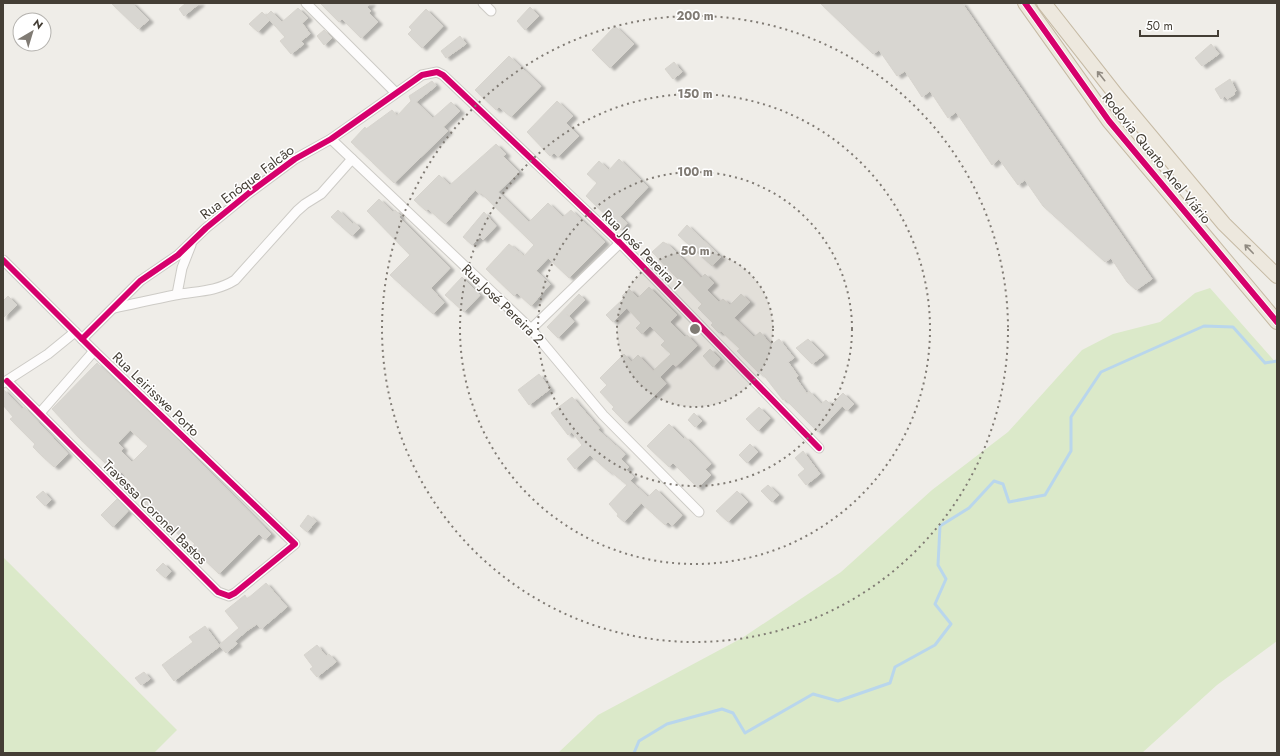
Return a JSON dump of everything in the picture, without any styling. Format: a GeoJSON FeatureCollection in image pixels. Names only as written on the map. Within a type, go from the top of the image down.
{"type":"FeatureCollection","features":[{"type":"Feature","properties":{"kind":"highway","name":"Rodovia Quarto Anel Viário"},"geometry":{"type":"LineString","coordinates":[[1025,3],[1109,122],[1277,322]]}},
{"type":"Feature","properties":{"kind":"highway","name":"Rodovia Quarto Anel Viário"},"geometry":{"type":"LineString","coordinates":[[1044,3],[1117,96],[1224,224],[1277,276]]}},
{"type":"Feature","properties":{"kind":"street"},"geometry":{"type":"LineString","coordinates":[[306,3],[395,92]]}},
{"type":"Feature","properties":{"kind":"street"},"geometry":{"type":"LineString","coordinates":[[483,3],[491,11]]}},
{"type":"Feature","properties":{"kind":"street","name":"Rua Enóque Falcão"},"geometry":{"type":"LineString","coordinates":[[5,382],[79,335],[114,308],[140,281],[171,260],[222,215],[295,159],[331,139],[395,92],[422,75],[437,72],[443,75]]}},
{"type":"Feature","properties":{"kind":"street","name":"Rua José Pereira 1"},"geometry":{"type":"LineString","coordinates":[[443,75],[620,243],[819,448]]}},
{"type":"Feature","properties":{"kind":"street","name":"Rua José Pereira 2"},"geometry":{"type":"LineString","coordinates":[[331,139],[531,329],[603,415],[699,512]]}},
{"type":"Feature","properties":{"kind":"street"},"geometry":{"type":"LineString","coordinates":[[114,308],[177,294],[215,289],[235,280],[297,211],[321,194],[352,159]]}},
{"type":"Feature","properties":{"kind":"street"},"geometry":{"type":"LineString","coordinates":[[177,294],[182,268],[194,240]]}},
{"type":"Feature","properties":{"kind":"street"},"geometry":{"type":"LineString","coordinates":[[531,329],[620,243]]}},
{"type":"Feature","properties":{"kind":"street","name":"Rua Leirisswe Porto"},"geometry":{"type":"LineString","coordinates":[[3,260],[94,351],[295,544]]}},
{"type":"Feature","properties":{"kind":"street"},"geometry":{"type":"LineString","coordinates":[[40,412],[94,351]]}},
{"type":"Feature","properties":{"kind":"street","name":"Travessa Coronel Bastos"},"geometry":{"type":"LineString","coordinates":[[5,382],[40,412],[218,592],[229,596],[235,593],[295,544]]}},
{"type":"Feature","properties":{"kind":"green space"},"geometry":{"type":"Polygon","coordinates":[[[1210,288],[1277,364],[1277,641],[1217,685],[1142,753],[558,753],[598,715],[742,638],[841,572],[932,490],[1008,432],[1082,350],[1113,334],[1160,322],[1195,293],[1210,288]]]}},
{"type":"Feature","properties":{"kind":"green space"},"geometry":{"type":"Polygon","coordinates":[[[3,557],[177,730],[154,753],[3,753],[3,557]]]}},
{"type":"Feature","properties":{"kind":"building"},"geometry":{"type":"Polygon","coordinates":[[[111,3],[132,3],[149,20],[138,29],[111,3]]]}},
{"type":"Feature","properties":{"kind":"building"},"geometry":{"type":"Polygon","coordinates":[[[186,3],[200,3],[184,16],[179,9],[186,3]]]}},
{"type":"Feature","properties":{"kind":"building"},"geometry":{"type":"Polygon","coordinates":[[[320,3],[371,3],[367,7],[371,11],[369,13],[378,22],[361,38],[342,19],[339,22],[320,3]]]}},
{"type":"Feature","properties":{"kind":"building"},"geometry":{"type":"Polygon","coordinates":[[[820,3],[962,3],[1152,279],[1136,290],[1127,282],[1111,258],[1105,262],[1043,206],[1025,180],[1018,185],[999,159],[992,165],[956,112],[948,118],[930,91],[922,97],[905,71],[897,76],[879,50],[873,54],[820,3]]]}},
{"type":"Feature","properties":{"kind":"building"},"geometry":{"type":"Polygon","coordinates":[[[530,7],[539,16],[525,30],[517,21],[530,7]]]}},
{"type":"Feature","properties":{"kind":"building"},"geometry":{"type":"Polygon","coordinates":[[[298,8],[308,18],[302,23],[310,34],[301,41],[304,44],[291,54],[280,41],[285,37],[266,16],[271,11],[282,22],[298,8]]]}},
{"type":"Feature","properties":{"kind":"building"},"geometry":{"type":"Polygon","coordinates":[[[426,9],[443,26],[422,48],[408,34],[412,30],[409,27],[426,9]]]}},
{"type":"Feature","properties":{"kind":"building"},"geometry":{"type":"Polygon","coordinates":[[[262,12],[270,20],[258,32],[249,24],[262,12]]]}},
{"type":"Feature","properties":{"kind":"building"},"geometry":{"type":"Polygon","coordinates":[[[615,26],[634,44],[610,68],[592,50],[615,26]]]}},
{"type":"Feature","properties":{"kind":"building"},"geometry":{"type":"Polygon","coordinates":[[[324,30],[332,38],[324,45],[317,36],[324,30]]]}},
{"type":"Feature","properties":{"kind":"building"},"geometry":{"type":"Polygon","coordinates":[[[460,36],[466,44],[446,58],[441,51],[460,36]]]}},
{"type":"Feature","properties":{"kind":"building"},"geometry":{"type":"Polygon","coordinates":[[[1211,44],[1219,54],[1202,66],[1195,58],[1211,44]]]}},
{"type":"Feature","properties":{"kind":"building"},"geometry":{"type":"Polygon","coordinates":[[[509,56],[541,86],[511,117],[499,107],[496,110],[475,90],[509,56]]]}},
{"type":"Feature","properties":{"kind":"building"},"geometry":{"type":"Polygon","coordinates":[[[674,62],[682,72],[673,79],[665,69],[674,62]]]}},
{"type":"Feature","properties":{"kind":"building"},"geometry":{"type":"Polygon","coordinates":[[[1230,79],[1236,91],[1234,93],[1235,94],[1227,99],[1225,96],[1221,99],[1215,89],[1230,79]]]}},
{"type":"Feature","properties":{"kind":"building"},"geometry":{"type":"Polygon","coordinates":[[[432,81],[436,86],[416,102],[433,118],[451,102],[460,111],[443,127],[448,131],[394,183],[351,142],[365,127],[366,129],[392,110],[397,116],[411,101],[409,96],[432,81]]]}},
{"type":"Feature","properties":{"kind":"building"},"geometry":{"type":"Polygon","coordinates":[[[557,101],[573,116],[566,123],[579,136],[558,157],[554,153],[550,156],[527,132],[557,101]]]}},
{"type":"Feature","properties":{"kind":"building"},"geometry":{"type":"Polygon","coordinates":[[[496,144],[506,154],[503,156],[519,172],[498,192],[529,222],[548,203],[563,217],[571,210],[605,242],[569,278],[548,258],[536,271],[550,284],[531,306],[517,293],[514,296],[486,269],[509,244],[524,256],[534,245],[481,193],[480,194],[475,190],[445,224],[428,209],[426,211],[414,200],[439,175],[450,185],[496,144]]]}},
{"type":"Feature","properties":{"kind":"building"},"geometry":{"type":"Polygon","coordinates":[[[619,159],[648,187],[620,217],[627,223],[621,230],[586,196],[597,183],[587,174],[599,161],[609,170],[619,159]]]}},
{"type":"Feature","properties":{"kind":"building"},"geometry":{"type":"Polygon","coordinates":[[[379,199],[393,212],[395,210],[400,215],[399,217],[450,268],[431,288],[444,303],[433,314],[390,275],[410,255],[367,211],[379,199]]]}},
{"type":"Feature","properties":{"kind":"building"},"geometry":{"type":"Polygon","coordinates":[[[338,210],[353,224],[354,222],[360,228],[352,236],[331,217],[338,210]]]}},
{"type":"Feature","properties":{"kind":"building"},"geometry":{"type":"Polygon","coordinates":[[[484,212],[496,226],[483,240],[480,237],[472,245],[463,237],[484,212]]]}},
{"type":"Feature","properties":{"kind":"building"},"geometry":{"type":"Polygon","coordinates":[[[687,225],[721,257],[712,266],[678,235],[687,225]]]}},
{"type":"Feature","properties":{"kind":"building"},"geometry":{"type":"Polygon","coordinates":[[[663,242],[669,245],[701,278],[705,274],[714,283],[707,290],[719,302],[723,299],[730,305],[741,294],[750,302],[734,318],[754,337],[760,332],[771,345],[779,339],[794,358],[788,362],[798,376],[796,378],[807,394],[809,391],[821,404],[826,400],[831,405],[843,393],[854,404],[847,411],[842,406],[818,432],[785,399],[783,400],[762,373],[760,374],[737,351],[740,349],[721,331],[719,333],[711,325],[713,323],[698,308],[702,304],[652,252],[663,242]]]}},
{"type":"Feature","properties":{"kind":"building"},"geometry":{"type":"Polygon","coordinates":[[[462,277],[480,295],[464,312],[445,295],[462,277]]]}},
{"type":"Feature","properties":{"kind":"building"},"geometry":{"type":"Polygon","coordinates":[[[649,287],[677,315],[670,322],[685,337],[687,335],[697,346],[676,366],[673,364],[660,377],[666,384],[626,423],[612,409],[614,407],[600,392],[607,385],[600,378],[624,354],[631,362],[638,355],[653,371],[671,354],[661,345],[665,341],[650,326],[642,334],[636,328],[641,323],[627,308],[613,322],[606,315],[624,298],[622,296],[629,289],[638,298],[649,287]]]}},
{"type":"Feature","properties":{"kind":"building"},"geometry":{"type":"Polygon","coordinates":[[[579,294],[585,300],[569,316],[567,314],[574,322],[558,338],[547,327],[579,294]]]}},
{"type":"Feature","properties":{"kind":"building"},"geometry":{"type":"Polygon","coordinates":[[[8,296],[17,305],[3,318],[3,301],[8,296]]]}},
{"type":"Feature","properties":{"kind":"building"},"geometry":{"type":"Polygon","coordinates":[[[808,339],[824,355],[812,364],[796,348],[808,339]]]}},
{"type":"Feature","properties":{"kind":"building"},"geometry":{"type":"Polygon","coordinates":[[[710,349],[720,359],[713,367],[703,356],[710,349]]]}},
{"type":"Feature","properties":{"kind":"building"},"geometry":{"type":"Polygon","coordinates":[[[97,363],[171,433],[271,534],[265,540],[259,534],[219,574],[191,547],[195,544],[183,533],[180,536],[152,509],[150,511],[145,505],[146,504],[135,493],[138,489],[122,472],[119,475],[108,464],[107,465],[52,409],[97,363]],[[130,430],[118,443],[123,448],[121,451],[132,462],[148,446],[130,430]]]}},
{"type":"Feature","properties":{"kind":"building"},"geometry":{"type":"Polygon","coordinates":[[[539,374],[550,389],[529,405],[518,390],[539,374]]]}},
{"type":"Feature","properties":{"kind":"building"},"geometry":{"type":"Polygon","coordinates":[[[3,389],[22,409],[24,407],[68,454],[57,465],[54,467],[42,456],[33,447],[35,444],[10,419],[13,417],[3,405],[3,389]]]}},
{"type":"Feature","properties":{"kind":"building"},"geometry":{"type":"Polygon","coordinates":[[[572,397],[599,428],[598,430],[625,454],[621,459],[629,467],[626,470],[634,477],[630,481],[648,497],[656,489],[682,515],[672,526],[668,522],[665,525],[641,503],[624,522],[617,516],[618,514],[609,504],[627,485],[610,471],[609,472],[590,455],[575,469],[567,459],[582,445],[572,432],[568,435],[551,413],[572,397]]]}},
{"type":"Feature","properties":{"kind":"building"},"geometry":{"type":"Polygon","coordinates":[[[759,407],[770,418],[758,431],[746,419],[759,407]]]}},
{"type":"Feature","properties":{"kind":"building"},"geometry":{"type":"Polygon","coordinates":[[[694,413],[702,421],[695,427],[688,420],[694,413]]]}},
{"type":"Feature","properties":{"kind":"building"},"geometry":{"type":"Polygon","coordinates":[[[669,424],[684,439],[685,437],[711,464],[705,469],[711,475],[698,488],[673,463],[669,467],[647,446],[669,424]]]}},
{"type":"Feature","properties":{"kind":"building"},"geometry":{"type":"Polygon","coordinates":[[[750,444],[758,452],[747,463],[739,455],[750,444]]]}},
{"type":"Feature","properties":{"kind":"building"},"geometry":{"type":"Polygon","coordinates":[[[803,451],[820,474],[806,485],[798,475],[805,469],[795,458],[803,451]]]}},
{"type":"Feature","properties":{"kind":"building"},"geometry":{"type":"Polygon","coordinates":[[[768,485],[779,495],[772,502],[761,491],[768,485]]]}},
{"type":"Feature","properties":{"kind":"building"},"geometry":{"type":"Polygon","coordinates":[[[43,491],[51,500],[45,506],[36,497],[43,491]]]}},
{"type":"Feature","properties":{"kind":"building"},"geometry":{"type":"Polygon","coordinates":[[[737,491],[748,502],[728,522],[716,511],[737,491]]]}},
{"type":"Feature","properties":{"kind":"building"},"geometry":{"type":"Polygon","coordinates":[[[117,499],[128,511],[113,527],[101,515],[117,499]]]}},
{"type":"Feature","properties":{"kind":"building"},"geometry":{"type":"Polygon","coordinates":[[[308,515],[316,521],[307,532],[300,526],[308,515]]]}},
{"type":"Feature","properties":{"kind":"building"},"geometry":{"type":"Polygon","coordinates":[[[163,563],[171,571],[165,578],[156,570],[163,563]]]}},
{"type":"Feature","properties":{"kind":"building"},"geometry":{"type":"Polygon","coordinates":[[[266,583],[287,607],[261,629],[257,624],[248,630],[235,641],[237,644],[226,653],[219,645],[239,628],[225,611],[245,595],[247,599],[266,583]]]}},
{"type":"Feature","properties":{"kind":"building"},"geometry":{"type":"Polygon","coordinates":[[[205,626],[220,646],[174,681],[162,665],[193,642],[189,637],[205,626]]]}},
{"type":"Feature","properties":{"kind":"building"},"geometry":{"type":"Polygon","coordinates":[[[317,645],[326,656],[329,654],[336,662],[317,677],[310,669],[313,667],[304,655],[317,645]]]}},
{"type":"Feature","properties":{"kind":"building"},"geometry":{"type":"Polygon","coordinates":[[[144,672],[150,679],[141,685],[135,678],[144,672]]]}},
{"type":"Feature","properties":{"kind":"waterway"},"geometry":{"type":"LineString","coordinates":[[634,753],[639,741],[667,724],[722,709],[733,713],[745,733],[813,694],[838,701],[890,683],[895,667],[935,645],[951,624],[935,604],[946,579],[938,565],[940,526],[969,508],[994,481],[1003,484],[1009,502],[1045,495],[1071,451],[1071,417],[1101,372],[1204,326],[1233,327],[1265,363],[1277,361]]}},
{"type":"Feature","properties":{"kind":"cycle path"},"geometry":{"type":"LineString","coordinates":[[1025,3],[1109,121],[1277,322]]}},
{"type":"Feature","properties":{"kind":"cycle path"},"geometry":{"type":"LineString","coordinates":[[82,339],[140,281],[178,255],[206,228],[249,193],[295,159],[331,139],[422,75],[437,72],[443,75],[620,243],[819,448]]}},
{"type":"Feature","properties":{"kind":"cycle path"},"geometry":{"type":"LineString","coordinates":[[3,260],[94,351],[295,544],[235,593],[229,596],[218,592],[7,381]]}}]}
